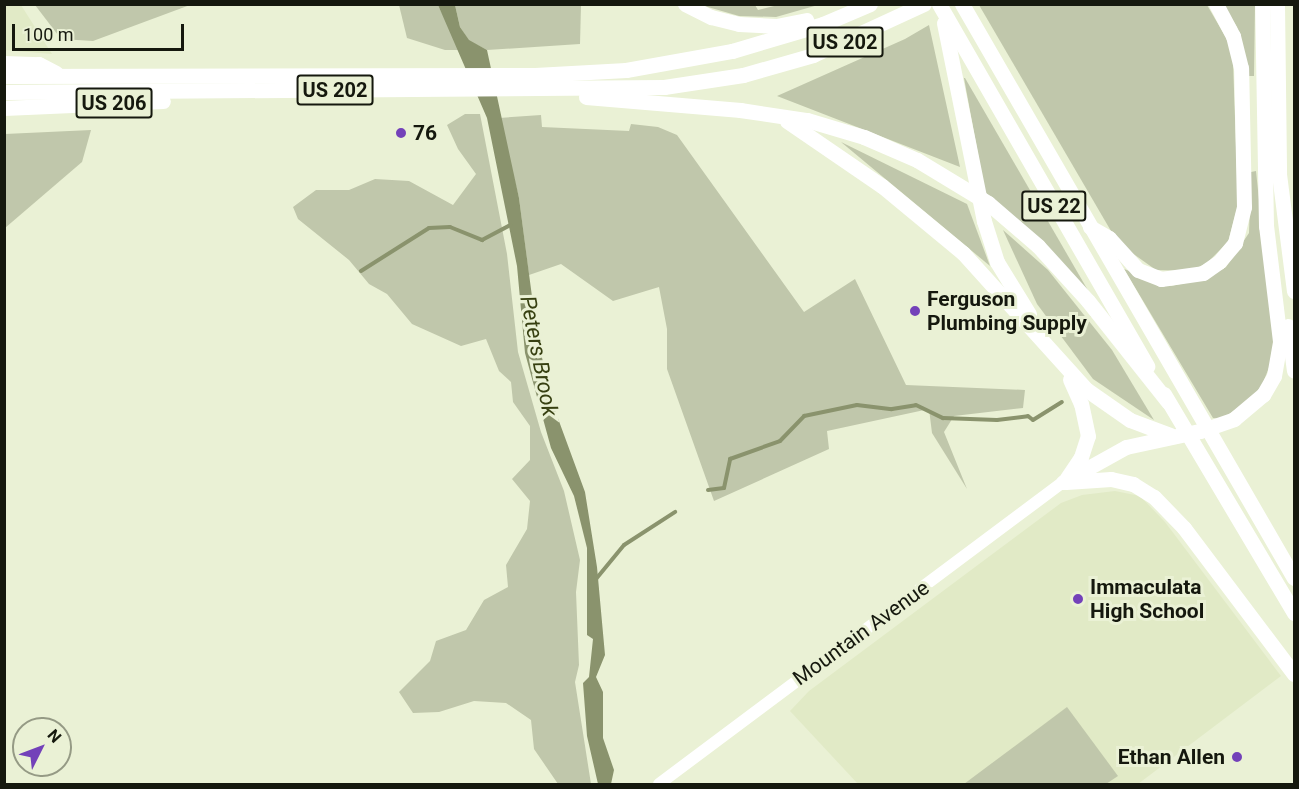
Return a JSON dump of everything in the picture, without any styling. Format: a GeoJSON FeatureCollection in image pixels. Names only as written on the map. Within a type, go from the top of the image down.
{"type":"FeatureCollection","features":[{"type":"Feature","properties":{"kind":"highway"},"geometry":{"type":"LineString","coordinates":[[685,4],[722,21],[763,26],[833,11],[856,12]]}},
{"type":"Feature","properties":{"kind":"highway","name":"US 202"},"geometry":{"type":"LineString","coordinates":[[4,76],[536,75],[626,70],[692,60],[856,12],[870,4]]}},
{"type":"Feature","properties":{"kind":"highway","name":"US 22"},"geometry":{"type":"LineString","coordinates":[[963,4],[1088,226],[1294,578]]}},
{"type":"Feature","properties":{"kind":"highway"},"geometry":{"type":"LineString","coordinates":[[1088,226],[1109,238],[1138,270],[1161,279],[1203,273],[1235,243],[1244,207],[1241,68],[1233,36],[1216,4]]}},
{"type":"Feature","properties":{"kind":"highway"},"geometry":{"type":"LineString","coordinates":[[1063,482],[1116,452],[1173,435],[1220,425],[1240,415],[1263,395],[1274,376],[1280,341],[1267,213],[1262,4]]}},
{"type":"Feature","properties":{"kind":"highway"},"geometry":{"type":"LineString","coordinates":[[1277,4],[1279,174],[1294,291]]}},
{"type":"Feature","properties":{"kind":"highway","name":"US 202"},"geometry":{"type":"LineString","coordinates":[[4,92],[539,90],[664,87],[743,75],[832,47],[923,5]]}},
{"type":"Feature","properties":{"kind":"highway"},"geometry":{"type":"LineString","coordinates":[[940,7],[984,221],[998,262],[1040,336],[1066,371],[1081,404],[1088,436],[1081,457],[1063,482]]}},
{"type":"Feature","properties":{"kind":"highway","name":"US 22"},"geometry":{"type":"LineString","coordinates":[[940,7],[1197,452],[1294,613]]}},
{"type":"Feature","properties":{"kind":"highway","name":"US 206"},"geometry":{"type":"LineString","coordinates":[[4,63],[39,64],[59,75]]}},
{"type":"Feature","properties":{"kind":"highway","name":"US 206"},"geometry":{"type":"LineString","coordinates":[[4,108],[189,100],[223,90]]}},
{"type":"Feature","properties":{"kind":"highway"},"geometry":{"type":"LineString","coordinates":[[539,90],[779,117],[840,129],[917,160],[988,203],[1038,246],[1088,301],[1168,402]]}},
{"type":"Feature","properties":{"kind":"highway"},"geometry":{"type":"LineString","coordinates":[[779,117],[852,164],[941,234],[1040,336]]}},
{"type":"Feature","properties":{"kind":"highway"},"geometry":{"type":"LineString","coordinates":[[1267,213],[1294,371]]}},
{"type":"Feature","properties":{"kind":"highway"},"geometry":{"type":"LineString","coordinates":[[1066,371],[1115,412],[1173,435]]}},
{"type":"Feature","properties":{"kind":"highway"},"geometry":{"type":"LineString","coordinates":[[1063,482],[1111,479],[1133,484],[1154,497],[1184,528],[1294,674]]}},
{"type":"Feature","properties":{"kind":"street","name":"Mountain Avenue"},"geometry":{"type":"LineString","coordinates":[[659,784],[1063,482]]}},
{"type":"Feature","properties":{"kind":"shaded area"},"geometry":{"type":"Polygon","coordinates":[[[4,5],[21,5],[52,54],[5,50],[4,5]]]}},
{"type":"Feature","properties":{"kind":"shaded area"},"geometry":{"type":"Polygon","coordinates":[[[35,5],[190,5],[93,41],[61,39],[35,5]]]}},
{"type":"Feature","properties":{"kind":"shaded area"},"geometry":{"type":"Polygon","coordinates":[[[399,5],[438,5],[460,50],[445,50],[407,38],[399,5]]]}},
{"type":"Feature","properties":{"kind":"shaded area"},"geometry":{"type":"Polygon","coordinates":[[[455,5],[581,5],[580,44],[487,50],[469,41],[460,27],[455,5]]]}},
{"type":"Feature","properties":{"kind":"shaded area"},"geometry":{"type":"Polygon","coordinates":[[[701,5],[755,5],[758,10],[778,5],[818,5],[776,17],[739,16],[701,5]]]}},
{"type":"Feature","properties":{"kind":"shaded area"},"geometry":{"type":"Polygon","coordinates":[[[979,5],[1207,5],[1228,41],[1233,61],[1238,205],[1228,242],[1207,263],[1190,271],[1156,270],[1118,243],[979,5]]]}},
{"type":"Feature","properties":{"kind":"shaded area"},"geometry":{"type":"Polygon","coordinates":[[[1223,5],[1255,5],[1254,76],[1249,76],[1237,27],[1223,5]]]}},
{"type":"Feature","properties":{"kind":"shaded area"},"geometry":{"type":"Polygon","coordinates":[[[929,25],[960,167],[777,96],[905,39],[929,25]]]}},
{"type":"Feature","properties":{"kind":"shaded area"},"geometry":{"type":"Polygon","coordinates":[[[965,78],[1093,299],[985,192],[965,78]]]}},
{"type":"Feature","properties":{"kind":"shaded area"},"geometry":{"type":"Polygon","coordinates":[[[465,114],[480,114],[507,254],[518,352],[541,432],[564,491],[580,560],[576,592],[579,665],[575,682],[591,784],[558,784],[534,749],[531,720],[506,703],[474,701],[439,712],[413,713],[399,692],[430,661],[436,641],[466,630],[484,600],[508,587],[506,565],[527,529],[530,501],[512,479],[530,460],[530,426],[513,402],[511,382],[499,371],[486,339],[461,346],[412,324],[387,294],[369,284],[349,260],[298,219],[293,207],[316,190],[349,190],[375,179],[409,181],[453,205],[476,174],[458,149],[447,125],[465,114]]]}},
{"type":"Feature","properties":{"kind":"shaded area"},"geometry":{"type":"Polygon","coordinates":[[[541,115],[542,127],[629,131],[631,124],[658,127],[677,135],[804,312],[855,279],[906,385],[1025,390],[1023,408],[954,416],[944,432],[967,489],[932,433],[929,409],[827,431],[829,449],[714,501],[667,369],[667,329],[659,287],[613,301],[561,264],[529,275],[519,198],[499,118],[541,115]]]}},
{"type":"Feature","properties":{"kind":"shaded area"},"geometry":{"type":"Polygon","coordinates":[[[91,130],[82,162],[5,228],[5,134],[91,130]]]}},
{"type":"Feature","properties":{"kind":"shaded area"},"geometry":{"type":"Polygon","coordinates":[[[841,142],[967,204],[990,266],[841,142]]]}},
{"type":"Feature","properties":{"kind":"shaded area"},"geometry":{"type":"Polygon","coordinates":[[[1256,171],[1275,352],[1259,393],[1222,419],[1213,418],[1124,269],[1171,286],[1205,279],[1226,267],[1249,233],[1251,172],[1256,171]]]}},
{"type":"Feature","properties":{"kind":"shaded area"},"geometry":{"type":"Polygon","coordinates":[[[1003,230],[1048,270],[1112,350],[1154,420],[1093,379],[1037,304],[1003,230]]]}},
{"type":"Feature","properties":{"kind":"shaded area","name":"Immaculata High School"},"geometry":{"type":"Polygon","coordinates":[[[1115,491],[1140,496],[1165,522],[1281,676],[1138,784],[858,784],[790,711],[809,691],[1061,503],[1082,495],[1115,491]]]}},
{"type":"Feature","properties":{"kind":"shaded area"},"geometry":{"type":"Polygon","coordinates":[[[1067,707],[1118,776],[1106,784],[964,784],[1067,707]]]}},
{"type":"Feature","properties":{"kind":"water","name":"Peters Brook"},"geometry":{"type":"Polygon","coordinates":[[[438,5],[455,5],[460,27],[469,40],[487,50],[519,198],[538,342],[556,413],[585,492],[597,567],[605,655],[596,677],[603,692],[603,738],[614,770],[611,784],[598,784],[587,736],[583,683],[589,677],[593,639],[587,635],[587,548],[574,496],[551,448],[525,353],[517,266],[487,118],[438,5]]]}},
{"type":"Feature","properties":{"kind":"waterway"},"geometry":{"type":"LineString","coordinates":[[361,271],[429,228],[450,227],[482,240],[510,225]]}},
{"type":"Feature","properties":{"kind":"waterway"},"geometry":{"type":"LineString","coordinates":[[708,490],[724,488],[730,459],[780,441],[804,416],[857,405],[892,409],[916,405],[943,418],[997,420],[1028,416],[1033,420],[1062,402]]}},
{"type":"Feature","properties":{"kind":"waterway"},"geometry":{"type":"LineString","coordinates":[[596,579],[624,545],[675,512]]}},
{"type":"Feature","properties":{"kind":"place","name":"76"},"geometry":{"type":"Point","coordinates":[401,133]}},
{"type":"Feature","properties":{"kind":"place","name":"Ferguson Plumbing Supply"},"geometry":{"type":"Point","coordinates":[915,311]}},
{"type":"Feature","properties":{"kind":"place","name":"Immaculata High School"},"geometry":{"type":"Point","coordinates":[1078,599]}},
{"type":"Feature","properties":{"kind":"place","name":"Ethan Allen"},"geometry":{"type":"Point","coordinates":[1237,757]}}]}
